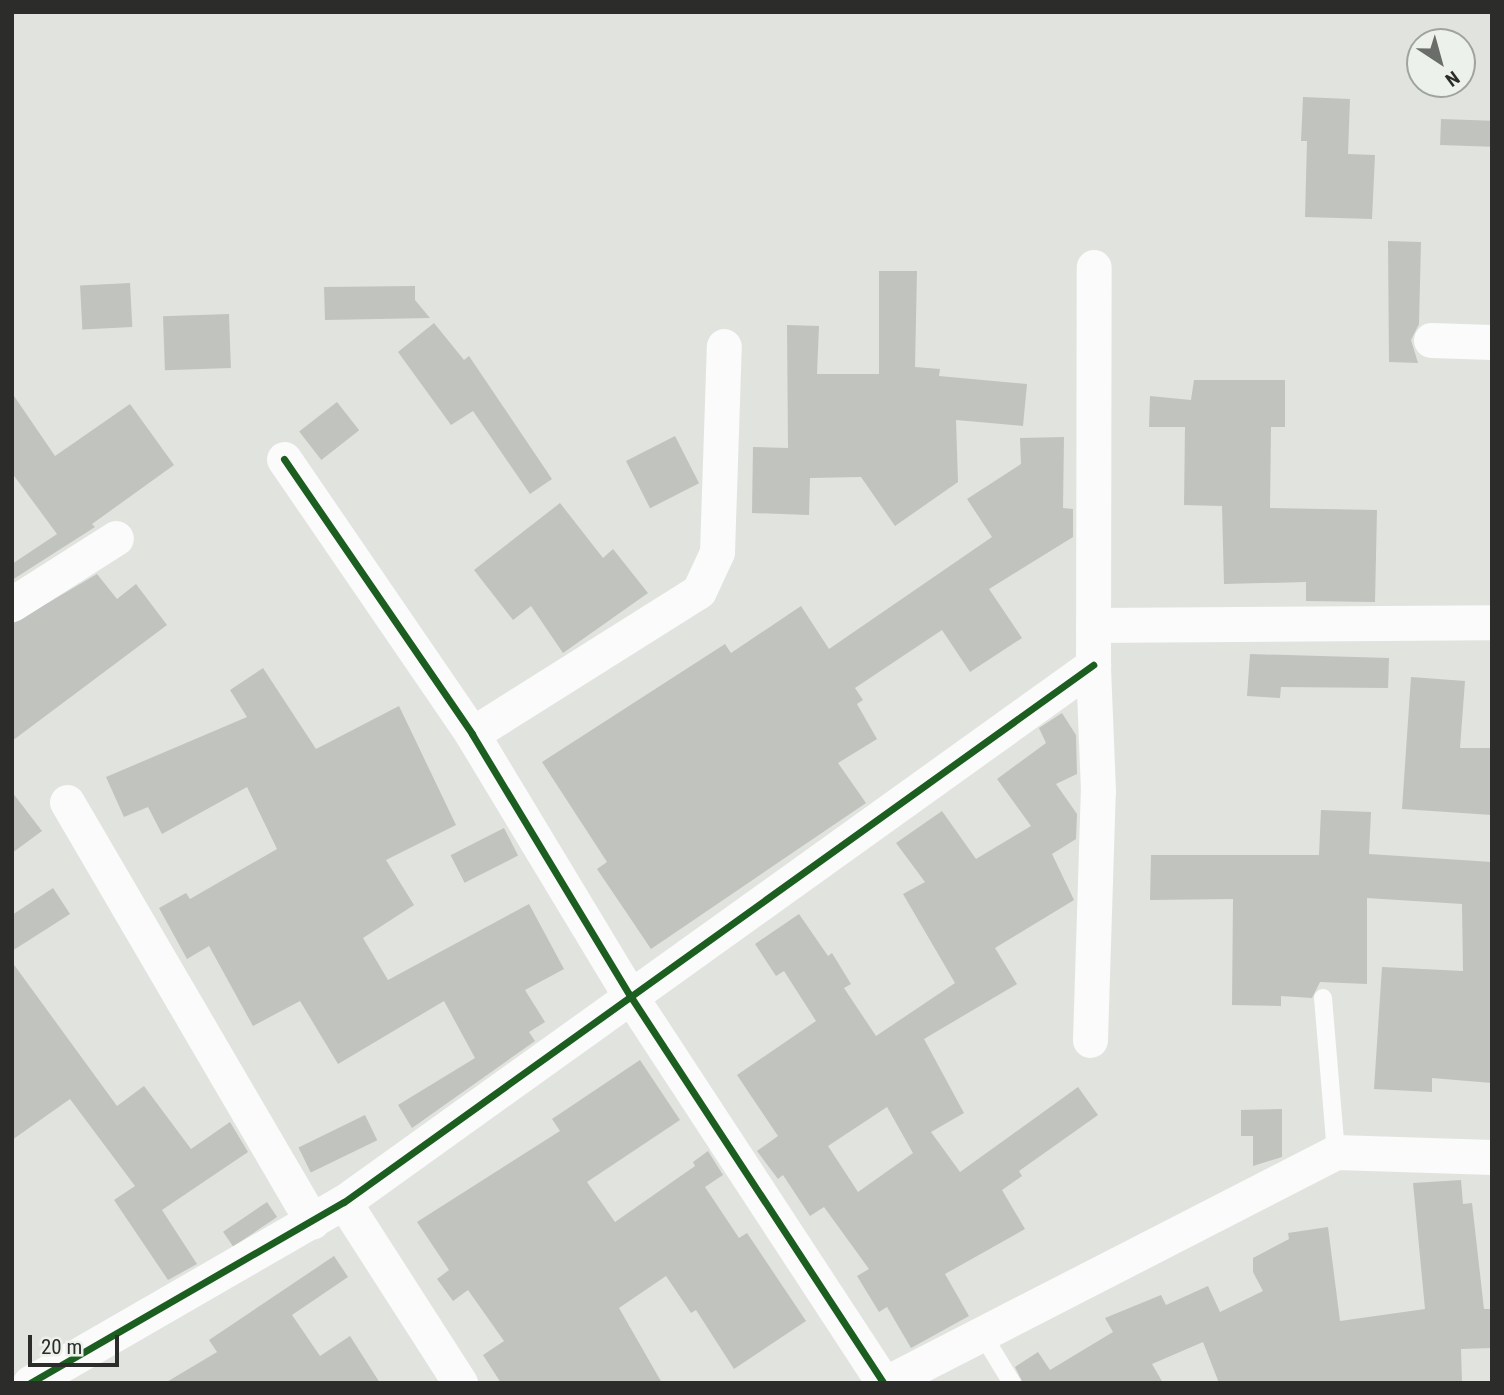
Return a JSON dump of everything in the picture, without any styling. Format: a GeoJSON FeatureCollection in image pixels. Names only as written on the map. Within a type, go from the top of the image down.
{"type":"FeatureCollection","features":[{"type":"Feature","properties":{"kind":"street"},"geometry":{"type":"LineString","coordinates":[[1090,1040],[1098,791],[1093,664],[1094,267]]}},
{"type":"Feature","properties":{"kind":"street"},"geometry":{"type":"LineString","coordinates":[[1431,340],[1492,342]]}},
{"type":"Feature","properties":{"kind":"street"},"geometry":{"type":"LineString","coordinates":[[472,734],[699,591],[717,552],[724,346]]}},
{"type":"Feature","properties":{"kind":"street"},"geometry":{"type":"LineString","coordinates":[[284,459],[472,734],[629,994],[885,1383],[1336,1152],[1492,1157]]}},
{"type":"Feature","properties":{"kind":"street"},"geometry":{"type":"LineString","coordinates":[[12,604],[116,538]]}},
{"type":"Feature","properties":{"kind":"street"},"geometry":{"type":"LineString","coordinates":[[1093,625],[1492,622]]}},
{"type":"Feature","properties":{"kind":"street"},"geometry":{"type":"LineString","coordinates":[[30,1383],[344,1202],[629,994],[1093,664]]}},
{"type":"Feature","properties":{"kind":"street"},"geometry":{"type":"LineString","coordinates":[[67,802],[312,1222]]}},
{"type":"Feature","properties":{"kind":"street"},"geometry":{"type":"LineString","coordinates":[[344,1202],[460,1383]]}},
{"type":"Feature","properties":{"kind":"lane"},"geometry":{"type":"LineString","coordinates":[[1323,998],[1336,1152]]}},
{"type":"Feature","properties":{"kind":"lane"},"geometry":{"type":"LineString","coordinates":[[981,1332],[1012,1383]]}},
{"type":"Feature","properties":{"kind":"building"},"geometry":{"type":"Polygon","coordinates":[[[1303,97],[1350,99],[1348,154],[1375,155],[1372,219],[1305,217],[1307,141],[1301,141],[1303,97]]]}},
{"type":"Feature","properties":{"kind":"building"},"geometry":{"type":"Polygon","coordinates":[[[1441,119],[1492,121],[1491,147],[1440,145],[1441,119]]]}},
{"type":"Feature","properties":{"kind":"building"},"geometry":{"type":"Polygon","coordinates":[[[1388,241],[1421,242],[1419,324],[1411,340],[1418,363],[1389,362],[1388,241]]]}},
{"type":"Feature","properties":{"kind":"building"},"geometry":{"type":"Polygon","coordinates":[[[879,271],[917,271],[915,367],[940,369],[939,376],[1027,384],[1023,426],[956,420],[958,482],[895,526],[861,477],[810,478],[809,515],[752,513],[753,447],[788,448],[787,325],[819,326],[817,374],[879,374],[879,271]]]}},
{"type":"Feature","properties":{"kind":"building"},"geometry":{"type":"Polygon","coordinates":[[[130,283],[132,327],[82,330],[80,286],[130,283]]]}},
{"type":"Feature","properties":{"kind":"building"},"geometry":{"type":"Polygon","coordinates":[[[415,286],[415,300],[430,318],[325,320],[324,287],[415,286]]]}},
{"type":"Feature","properties":{"kind":"building"},"geometry":{"type":"Polygon","coordinates":[[[229,314],[231,368],[165,370],[163,316],[229,314]]]}},
{"type":"Feature","properties":{"kind":"building"},"geometry":{"type":"Polygon","coordinates":[[[434,323],[464,360],[469,356],[552,479],[530,494],[473,411],[451,425],[398,352],[434,323]]]}},
{"type":"Feature","properties":{"kind":"building"},"geometry":{"type":"Polygon","coordinates":[[[1194,380],[1285,380],[1285,427],[1271,427],[1270,508],[1377,510],[1375,602],[1306,601],[1306,582],[1224,584],[1222,506],[1184,505],[1185,427],[1149,427],[1150,396],[1191,400],[1194,380]]]}},
{"type":"Feature","properties":{"kind":"building"},"geometry":{"type":"Polygon","coordinates":[[[12,393],[55,456],[130,404],[174,465],[92,524],[95,527],[12,580],[12,564],[57,534],[12,473],[12,393]]]}},
{"type":"Feature","properties":{"kind":"building"},"geometry":{"type":"Polygon","coordinates":[[[337,402],[359,430],[321,460],[299,432],[337,402]]]}},
{"type":"Feature","properties":{"kind":"building"},"geometry":{"type":"Polygon","coordinates":[[[675,436],[699,483],[650,508],[626,461],[675,436]]]}},
{"type":"Feature","properties":{"kind":"building"},"geometry":{"type":"Polygon","coordinates":[[[1064,437],[1063,508],[1073,509],[1073,537],[989,589],[1022,638],[970,672],[942,630],[855,688],[863,700],[857,704],[877,739],[838,763],[866,803],[651,949],[597,869],[607,862],[542,762],[725,644],[731,653],[801,606],[829,649],[992,537],[967,499],[1021,464],[1020,438],[1064,437]]]}},
{"type":"Feature","properties":{"kind":"building"},"geometry":{"type":"Polygon","coordinates":[[[560,503],[603,558],[613,549],[648,593],[563,653],[531,606],[513,620],[474,570],[560,503]]]}},
{"type":"Feature","properties":{"kind":"building"},"geometry":{"type":"Polygon","coordinates":[[[97,574],[117,599],[136,584],[167,625],[12,741],[12,624],[97,574]]]}},
{"type":"Feature","properties":{"kind":"building"},"geometry":{"type":"Polygon","coordinates":[[[1250,654],[1389,658],[1388,688],[1281,687],[1280,698],[1247,696],[1250,654]]]}},
{"type":"Feature","properties":{"kind":"building"},"geometry":{"type":"Polygon","coordinates":[[[263,668],[316,749],[399,706],[456,825],[386,860],[414,905],[363,938],[388,980],[529,904],[564,969],[525,990],[545,1022],[529,1032],[535,1041],[412,1128],[398,1105],[475,1058],[444,1001],[338,1064],[300,1001],[253,1026],[209,946],[187,959],[159,908],[186,893],[190,899],[277,849],[247,787],[162,834],[148,807],[124,817],[106,777],[247,717],[230,690],[263,668]]]}},
{"type":"Feature","properties":{"kind":"building"},"geometry":{"type":"Polygon","coordinates":[[[1411,677],[1465,681],[1460,748],[1492,748],[1492,815],[1402,809],[1411,677]]]}},
{"type":"Feature","properties":{"kind":"building"},"geometry":{"type":"Polygon","coordinates":[[[1062,713],[1076,735],[1077,774],[1056,784],[1077,814],[1076,839],[1052,854],[1074,900],[995,948],[1017,984],[924,1039],[964,1113],[931,1132],[960,1172],[1078,1087],[1098,1115],[1019,1171],[1022,1176],[1002,1190],[1025,1229],[945,1274],[969,1316],[911,1348],[887,1307],[879,1312],[857,1276],[869,1269],[824,1207],[810,1216],[783,1175],[778,1179],[757,1151],[778,1136],[737,1075],[816,1021],[784,971],[776,976],[755,944],[799,914],[828,956],[832,953],[851,984],[844,988],[876,1036],[955,983],[903,894],[925,882],[896,843],[942,811],[976,859],[1031,826],[997,779],[1046,743],[1039,728],[1062,713]],[[887,1107],[828,1146],[858,1192],[913,1153],[887,1107]]]}},
{"type":"Feature","properties":{"kind":"building"},"geometry":{"type":"Polygon","coordinates":[[[12,792],[42,831],[12,853],[12,792]]]}},
{"type":"Feature","properties":{"kind":"building"},"geometry":{"type":"Polygon","coordinates":[[[1321,810],[1371,812],[1369,854],[1492,862],[1492,1083],[1432,1078],[1432,1092],[1374,1089],[1382,967],[1463,971],[1462,904],[1367,898],[1367,984],[1320,982],[1312,998],[1281,996],[1281,1006],[1232,1005],[1233,899],[1150,900],[1151,855],[1319,855],[1321,810]]]}},
{"type":"Feature","properties":{"kind":"building"},"geometry":{"type":"Polygon","coordinates":[[[504,828],[518,856],[465,883],[451,855],[504,828]]]}},
{"type":"Feature","properties":{"kind":"building"},"geometry":{"type":"Polygon","coordinates":[[[53,888],[70,914],[12,951],[12,915],[53,888]]]}},
{"type":"Feature","properties":{"kind":"building"},"geometry":{"type":"Polygon","coordinates":[[[12,962],[117,1106],[144,1086],[191,1149],[230,1122],[248,1152],[162,1210],[197,1264],[168,1280],[114,1200],[135,1186],[70,1099],[12,1140],[12,962]]]}},
{"type":"Feature","properties":{"kind":"building"},"geometry":{"type":"Polygon","coordinates":[[[640,1060],[680,1120],[587,1182],[615,1222],[695,1166],[693,1162],[708,1151],[723,1175],[705,1187],[739,1238],[747,1233],[806,1321],[734,1369],[696,1310],[691,1313],[666,1276],[619,1308],[662,1383],[501,1383],[483,1355],[504,1341],[468,1290],[453,1301],[437,1279],[449,1270],[417,1222],[560,1131],[552,1119],[640,1060]]]}},
{"type":"Feature","properties":{"kind":"building"},"geometry":{"type":"Polygon","coordinates":[[[1282,1109],[1282,1157],[1253,1166],[1253,1136],[1241,1136],[1241,1110],[1282,1109]]]}},
{"type":"Feature","properties":{"kind":"building"},"geometry":{"type":"Polygon","coordinates":[[[365,1115],[377,1140],[311,1173],[298,1147],[365,1115]]]}},
{"type":"Feature","properties":{"kind":"building"},"geometry":{"type":"Polygon","coordinates":[[[1461,1180],[1463,1204],[1472,1203],[1484,1309],[1492,1309],[1492,1348],[1461,1349],[1462,1383],[1219,1383],[1203,1342],[1152,1364],[1163,1383],[1023,1383],[1015,1367],[1038,1352],[1050,1370],[1113,1332],[1105,1318],[1161,1295],[1166,1305],[1208,1286],[1220,1312],[1263,1291],[1253,1272],[1253,1258],[1289,1239],[1288,1233],[1328,1227],[1340,1321],[1425,1309],[1413,1183],[1461,1180]]]}},
{"type":"Feature","properties":{"kind":"building"},"geometry":{"type":"Polygon","coordinates":[[[267,1202],[277,1217],[233,1247],[223,1232],[267,1202]]]}},
{"type":"Feature","properties":{"kind":"building"},"geometry":{"type":"Polygon","coordinates":[[[334,1256],[348,1277],[292,1315],[320,1356],[350,1336],[380,1383],[165,1383],[217,1352],[209,1340],[334,1256]]]}},
{"type":"Feature","properties":{"kind":"cycle path"},"geometry":{"type":"LineString","coordinates":[[284,459],[472,734],[629,994],[884,1383]]}},
{"type":"Feature","properties":{"kind":"cycle path"},"geometry":{"type":"LineString","coordinates":[[30,1383],[344,1202],[1093,665]]}}]}
